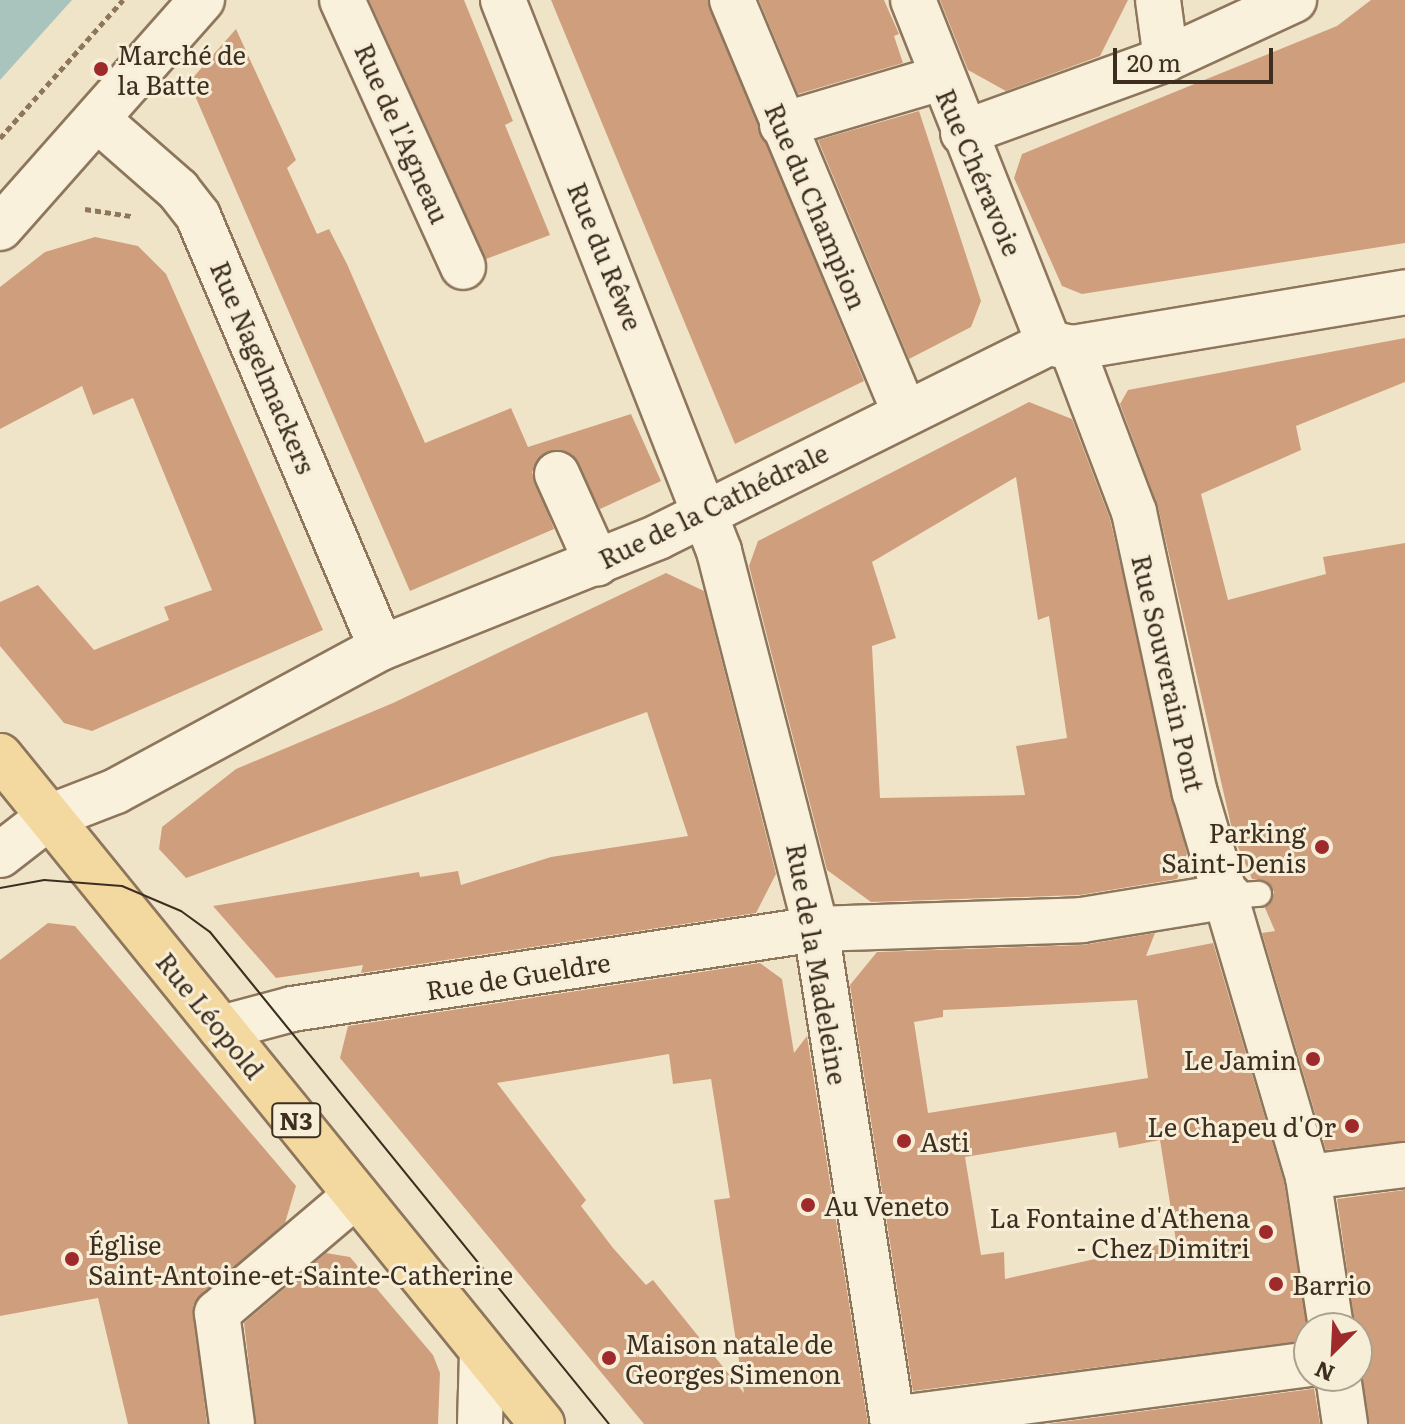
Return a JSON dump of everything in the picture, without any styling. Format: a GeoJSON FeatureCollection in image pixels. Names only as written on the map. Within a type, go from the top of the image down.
{"type":"FeatureCollection","features":[{"type":"Feature","properties":{"kind":"main road","name":"Rue Léopold"},"geometry":{"type":"LineString","coordinates":[[0,756],[542,1424]]}},
{"type":"Feature","properties":{"kind":"street"},"geometry":{"type":"LineString","coordinates":[[0,228],[202,0]]}},
{"type":"Feature","properties":{"kind":"street","name":"Rue de l'Agneau"},"geometry":{"type":"LineString","coordinates":[[342,0],[463,267]]}},
{"type":"Feature","properties":{"kind":"street","name":"Rue du Rêwe"},"geometry":{"type":"LineString","coordinates":[[503,0],[707,512]]}},
{"type":"Feature","properties":{"kind":"street","name":"Rue du Champion"},"geometry":{"type":"LineString","coordinates":[[732,0],[904,411]]}},
{"type":"Feature","properties":{"kind":"street","name":"Rue Chéravoie"},"geometry":{"type":"LineString","coordinates":[[913,0],[963,133],[1061,346]]}},
{"type":"Feature","properties":{"kind":"street"},"geometry":{"type":"LineString","coordinates":[[1158,0],[1166,59]]}},
{"type":"Feature","properties":{"kind":"street"},"geometry":{"type":"LineString","coordinates":[[963,133],[1166,59],[1294,0]]}},
{"type":"Feature","properties":{"kind":"street"},"geometry":{"type":"LineString","coordinates":[[782,125],[941,78]]}},
{"type":"Feature","properties":{"kind":"street","name":"Rue Nagelmackers"},"geometry":{"type":"LineString","coordinates":[[97,119],[178,190],[198,216],[381,648]]}},
{"type":"Feature","properties":{"kind":"street","name":"Rue de la Cathédrale"},"geometry":{"type":"LineString","coordinates":[[0,855],[49,817],[116,791],[381,648],[597,563],[707,512],[904,411],[1061,346],[1405,292]]}},
{"type":"Feature","properties":{"kind":"street","name":"Rue Souverain Pont"},"geometry":{"type":"LineString","coordinates":[[1061,346],[1134,512],[1195,793],[1244,895],[1308,1177],[1329,1312]]}},
{"type":"Feature","properties":{"kind":"street"},"geometry":{"type":"LineString","coordinates":[[557,474],[597,563]]}},
{"type":"Feature","properties":{"kind":"street","name":"Rue de la Madeleine"},"geometry":{"type":"LineString","coordinates":[[707,512],[816,929],[893,1422]]}},
{"type":"Feature","properties":{"kind":"street","name":"Rue de Gueldre"},"geometry":{"type":"LineString","coordinates":[[221,1028],[292,1009],[816,929],[1082,920],[1244,895]]}},
{"type":"Feature","properties":{"kind":"street"},"geometry":{"type":"LineString","coordinates":[[1308,1177],[1405,1165]]}},
{"type":"Feature","properties":{"kind":"street"},"geometry":{"type":"LineString","coordinates":[[232,1424],[217,1313],[356,1195]]}},
{"type":"Feature","properties":{"kind":"street"},"geometry":{"type":"LineString","coordinates":[[480,1424],[482,1351]]}},
{"type":"Feature","properties":{"kind":"street"},"geometry":{"type":"LineString","coordinates":[[893,1422],[1293,1366]]}},
{"type":"Feature","properties":{"kind":"street"},"geometry":{"type":"LineString","coordinates":[[1340,1392],[1345,1424]]}},
{"type":"Feature","properties":{"kind":"path"},"geometry":{"type":"LineString","coordinates":[[0,138],[123,0]]}},
{"type":"Feature","properties":{"kind":"water"},"geometry":{"type":"Polygon","coordinates":[[[0,0],[72,0],[0,80],[0,0]]]}},
{"type":"Feature","properties":{"kind":"building"},"geometry":{"type":"Polygon","coordinates":[[[369,0],[464,0],[513,121],[505,125],[550,235],[486,259],[369,0]]]}},
{"type":"Feature","properties":{"kind":"building"},"geometry":{"type":"Polygon","coordinates":[[[551,0],[708,0],[864,381],[735,444],[551,0]]]}},
{"type":"Feature","properties":{"kind":"building"},"geometry":{"type":"Polygon","coordinates":[[[759,0],[884,0],[899,34],[894,36],[903,63],[798,94],[759,0]]]}},
{"type":"Feature","properties":{"kind":"building"},"geometry":{"type":"Polygon","coordinates":[[[940,0],[1128,0],[1100,56],[1006,91],[968,70],[940,0]]]}},
{"type":"Feature","properties":{"kind":"building"},"geometry":{"type":"Polygon","coordinates":[[[1371,0],[1405,0],[1405,243],[1082,294],[1062,286],[1014,178],[1022,154],[1337,26],[1371,0]]]}},
{"type":"Feature","properties":{"kind":"building"},"geometry":{"type":"Polygon","coordinates":[[[236,29],[296,160],[287,168],[317,234],[329,229],[425,443],[511,408],[528,447],[631,414],[661,481],[600,509],[572,454],[546,452],[532,472],[554,529],[410,591],[189,82],[236,29]]]}},
{"type":"Feature","properties":{"kind":"building"},"geometry":{"type":"Polygon","coordinates":[[[919,111],[981,301],[971,327],[909,359],[818,140],[919,111]]]}},
{"type":"Feature","properties":{"kind":"building"},"geometry":{"type":"Polygon","coordinates":[[[95,237],[138,246],[166,274],[323,630],[92,731],[64,723],[0,646],[0,602],[38,585],[94,650],[169,620],[164,607],[212,590],[133,398],[93,415],[82,386],[0,429],[0,287],[45,252],[95,237]]]}},
{"type":"Feature","properties":{"kind":"building"},"geometry":{"type":"Polygon","coordinates":[[[1405,338],[1405,382],[1296,426],[1301,450],[1201,494],[1228,600],[1326,574],[1323,557],[1405,543],[1405,1141],[1326,1150],[1262,933],[1275,931],[1265,908],[1274,892],[1266,881],[1252,879],[1234,838],[1158,507],[1120,404],[1128,390],[1405,338]]]}},
{"type":"Feature","properties":{"kind":"building"},"geometry":{"type":"Polygon","coordinates":[[[1029,402],[1072,419],[1110,519],[1187,854],[1177,879],[1080,895],[871,902],[827,870],[749,566],[758,541],[1029,402]],[[1016,477],[872,562],[896,638],[872,646],[880,798],[1025,795],[1016,746],[1067,738],[1049,616],[1038,620],[1016,477]]]}},
{"type":"Feature","properties":{"kind":"building"},"geometry":{"type":"Polygon","coordinates":[[[666,573],[704,591],[776,874],[756,913],[361,973],[363,965],[276,978],[213,906],[419,872],[420,877],[458,871],[461,885],[551,857],[688,836],[647,712],[186,878],[159,849],[162,827],[236,769],[393,703],[666,573]]]}},
{"type":"Feature","properties":{"kind":"building"},"geometry":{"type":"Polygon","coordinates":[[[48,923],[75,926],[296,1186],[285,1223],[193,1305],[207,1424],[128,1424],[98,1298],[0,1316],[0,960],[48,923]]]}},
{"type":"Feature","properties":{"kind":"building"},"geometry":{"type":"Polygon","coordinates":[[[1155,933],[1146,956],[1213,943],[1284,1182],[1305,1312],[1293,1312],[1293,1342],[913,1391],[850,985],[877,952],[1083,945],[1155,933]],[[1137,1000],[943,1010],[943,1017],[914,1022],[928,1113],[1148,1078],[1137,1000]],[[1116,1132],[965,1157],[981,1255],[1004,1252],[1005,1279],[1176,1241],[1160,1140],[1119,1148],[1116,1132]]]}},
{"type":"Feature","properties":{"kind":"building"},"geometry":{"type":"Polygon","coordinates":[[[760,963],[782,979],[794,1053],[807,1036],[868,1424],[644,1424],[340,1058],[348,1026],[760,963]],[[669,1054],[497,1083],[586,1200],[581,1206],[613,1248],[646,1285],[653,1280],[744,1393],[714,1200],[730,1198],[711,1079],[673,1084],[669,1054]]]}},
{"type":"Feature","properties":{"kind":"building"},"geometry":{"type":"Polygon","coordinates":[[[1405,1190],[1405,1424],[1369,1424],[1364,1392],[1373,1392],[1373,1312],[1353,1312],[1337,1199],[1405,1190]]]}},
{"type":"Feature","properties":{"kind":"building"},"geometry":{"type":"Polygon","coordinates":[[[326,1253],[350,1257],[433,1355],[440,1373],[438,1424],[256,1424],[244,1323],[326,1253]]]}},
{"type":"Feature","properties":{"kind":"building"},"geometry":{"type":"Polygon","coordinates":[[[1293,1392],[1315,1392],[1320,1424],[1046,1424],[1293,1392]]]}},
{"type":"Feature","properties":{"kind":"tram line"},"geometry":{"type":"LineString","coordinates":[[0,888],[44,880],[122,886],[181,911],[210,932],[609,1424]]}},
{"type":"Feature","properties":{"kind":"place","name":"Marché de la Batte"},"geometry":{"type":"Point","coordinates":[101,69]}},
{"type":"Feature","properties":{"kind":"place","name":"Parking Saint-Denis"},"geometry":{"type":"Point","coordinates":[1322,847]}},
{"type":"Feature","properties":{"kind":"place","name":"Le Jamin"},"geometry":{"type":"Point","coordinates":[1313,1059]}},
{"type":"Feature","properties":{"kind":"place","name":"Le Chapeu d'Or"},"geometry":{"type":"Point","coordinates":[1352,1126]}},
{"type":"Feature","properties":{"kind":"place","name":"Asti"},"geometry":{"type":"Point","coordinates":[904,1141]}},
{"type":"Feature","properties":{"kind":"place","name":"Au Veneto"},"geometry":{"type":"Point","coordinates":[808,1205]}},
{"type":"Feature","properties":{"kind":"place","name":"La Fontaine d'Athena - Chez Dimitri"},"geometry":{"type":"Point","coordinates":[1266,1232]}},
{"type":"Feature","properties":{"kind":"place","name":"Église Saint-Antoine-et-Sainte-Catherine"},"geometry":{"type":"Point","coordinates":[72,1259]}},
{"type":"Feature","properties":{"kind":"place","name":"Barrio"},"geometry":{"type":"Point","coordinates":[1276,1284]}},
{"type":"Feature","properties":{"kind":"place","name":"Maison natale de Georges Simenon"},"geometry":{"type":"Point","coordinates":[609,1358]}}]}
